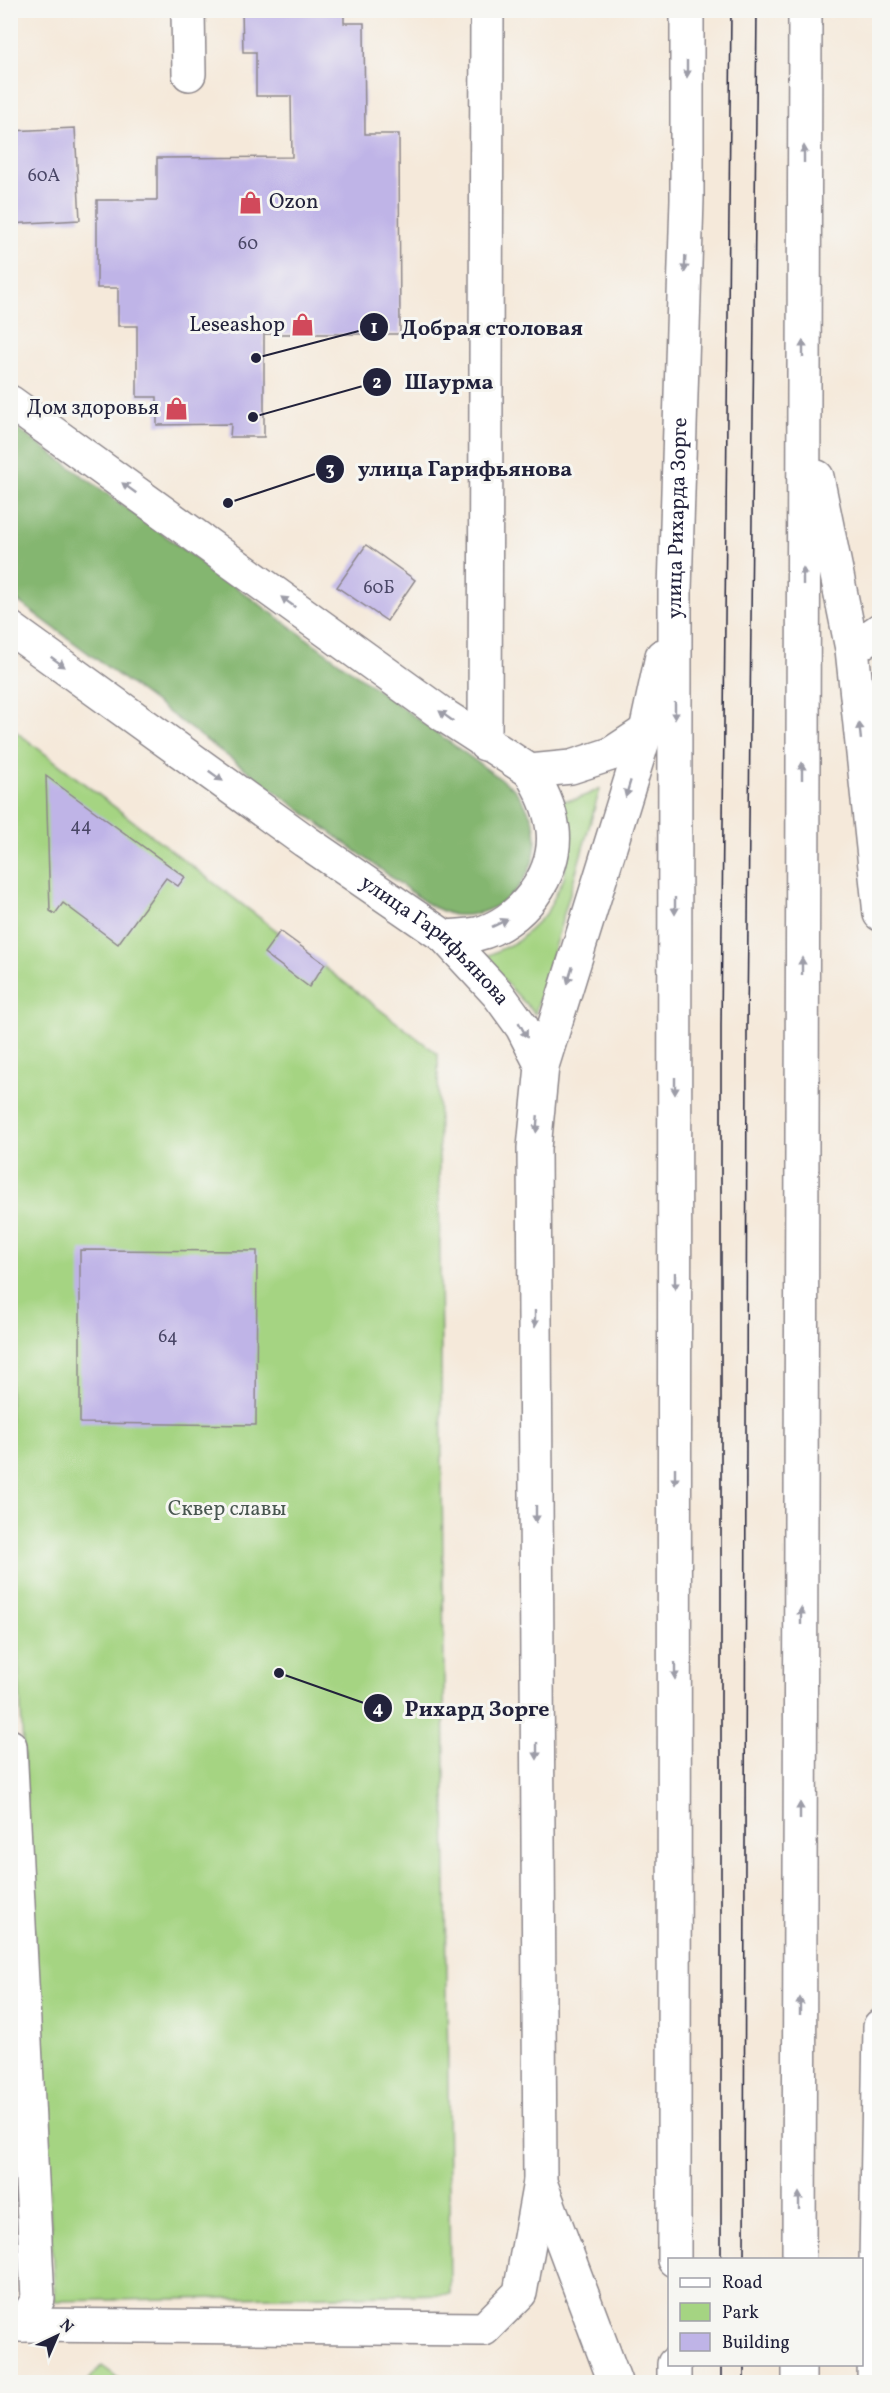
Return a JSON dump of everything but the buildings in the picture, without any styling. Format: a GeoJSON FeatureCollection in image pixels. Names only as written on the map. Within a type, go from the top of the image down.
{"type":"FeatureCollection","features":[{"type":"Feature","properties":{"kind":"main road"},"geometry":{"type":"LineString","coordinates":[[188,10],[189,74]]}},
{"type":"Feature","properties":{"kind":"main road"},"geometry":{"type":"LineString","coordinates":[[485,744],[487,10]]}},
{"type":"Feature","properties":{"kind":"main road","name":"улица Рихарда Зорге"},"geometry":{"type":"LineString","coordinates":[[674,2258],[675,590],[687,199],[687,10]]}},
{"type":"Feature","properties":{"kind":"main road"},"geometry":{"type":"LineString","coordinates":[[799,2258],[805,10]]}},
{"type":"Feature","properties":{"kind":"main road"},"geometry":{"type":"LineString","coordinates":[[10,402],[485,744],[530,771],[547,800],[553,833],[548,866],[533,896],[509,920],[478,934],[445,937]]}},
{"type":"Feature","properties":{"kind":"main road"},"geometry":{"type":"LineString","coordinates":[[803,408],[852,649],[879,914]]}},
{"type":"Feature","properties":{"kind":"main road"},"geometry":{"type":"LineString","coordinates":[[17,2325],[484,2329],[520,2294],[540,2182],[534,1148],[542,1066],[646,731],[675,590]]}},
{"type":"Feature","properties":{"kind":"main road","name":"улица Гарифьянова"},"geometry":{"type":"LineString","coordinates":[[10,628],[305,841],[445,937],[498,994],[522,1027],[542,1066]]}},
{"type":"Feature","properties":{"kind":"main road"},"geometry":{"type":"LineString","coordinates":[[852,649],[879,630]]}},
{"type":"Feature","properties":{"kind":"main road"},"geometry":{"type":"LineString","coordinates":[[530,771],[572,767],[611,754],[646,731]]}},
{"type":"Feature","properties":{"kind":"main road"},"geometry":{"type":"LineString","coordinates":[[10,1746],[38,2299],[17,2325]]}},
{"type":"Feature","properties":{"kind":"main road"},"geometry":{"type":"LineString","coordinates":[[874,2382],[878,2337],[879,2026]]}},
{"type":"Feature","properties":{"kind":"main road"},"geometry":{"type":"LineString","coordinates":[[540,2182],[615,2382]]}},
{"type":"Feature","properties":{"kind":"main road"},"geometry":{"type":"LineString","coordinates":[[674,2366],[674,2382]]}},
{"type":"Feature","properties":{"kind":"main road"},"geometry":{"type":"LineString","coordinates":[[799,2366],[799,2382]]}},
{"type":"Feature","properties":{"kind":"green space"},"geometry":{"type":"Polygon","coordinates":[[[11,424],[513,788],[524,802],[532,818],[536,846],[525,877],[515,891],[503,902],[488,910],[472,914],[455,915],[429,905],[11,596],[11,424]]]}},
{"type":"Feature","properties":{"kind":"green space","name":"Сквер славы"},"geometry":{"type":"Polygon","coordinates":[[[10,727],[438,1054],[450,2294],[55,2301],[10,1520],[10,727]]]}},
{"type":"Feature","properties":{"kind":"green space"},"geometry":{"type":"Polygon","coordinates":[[[600,789],[535,1014],[483,958],[518,941],[546,914],[564,878],[569,839],[561,801],[577,799],[600,789]]]}},
{"type":"Feature","properties":{"kind":"green space"},"geometry":{"type":"Polygon","coordinates":[[[102,2366],[123,2381],[144,2382],[86,2382],[102,2366]]]}},
{"type":"Feature","properties":{"kind":"tram line"},"geometry":{"type":"LineString","coordinates":[[721,2258],[721,1026],[731,10]]}},
{"type":"Feature","properties":{"kind":"tram line"},"geometry":{"type":"LineString","coordinates":[[744,2258],[747,1027],[757,10]]}},
{"type":"Feature","properties":{"kind":"tram line"},"geometry":{"type":"LineString","coordinates":[[721,2366],[721,2382]]}},
{"type":"Feature","properties":{"kind":"tram line"},"geometry":{"type":"LineString","coordinates":[[744,2366],[744,2382]]}},
{"type":"Feature","properties":{"kind":"place","name":"Ozon"},"geometry":{"type":"Point","coordinates":[251,202]}},
{"type":"Feature","properties":{"kind":"place","name":"Leseashop"},"geometry":{"type":"Point","coordinates":[303,325]}},
{"type":"Feature","properties":{"kind":"place","name":"Добрая столовая"},"geometry":{"type":"Point","coordinates":[256,358]}},
{"type":"Feature","properties":{"kind":"place","name":"Дом здоровья"},"geometry":{"type":"Point","coordinates":[177,408]}},
{"type":"Feature","properties":{"kind":"place","name":"Шаурма"},"geometry":{"type":"Point","coordinates":[253,417]}},
{"type":"Feature","properties":{"kind":"place","name":"улица Гарифьянова"},"geometry":{"type":"Point","coordinates":[228,503]}},
{"type":"Feature","properties":{"kind":"place","name":"Рихард Зорге"},"geometry":{"type":"Point","coordinates":[279,1673]}}]}
